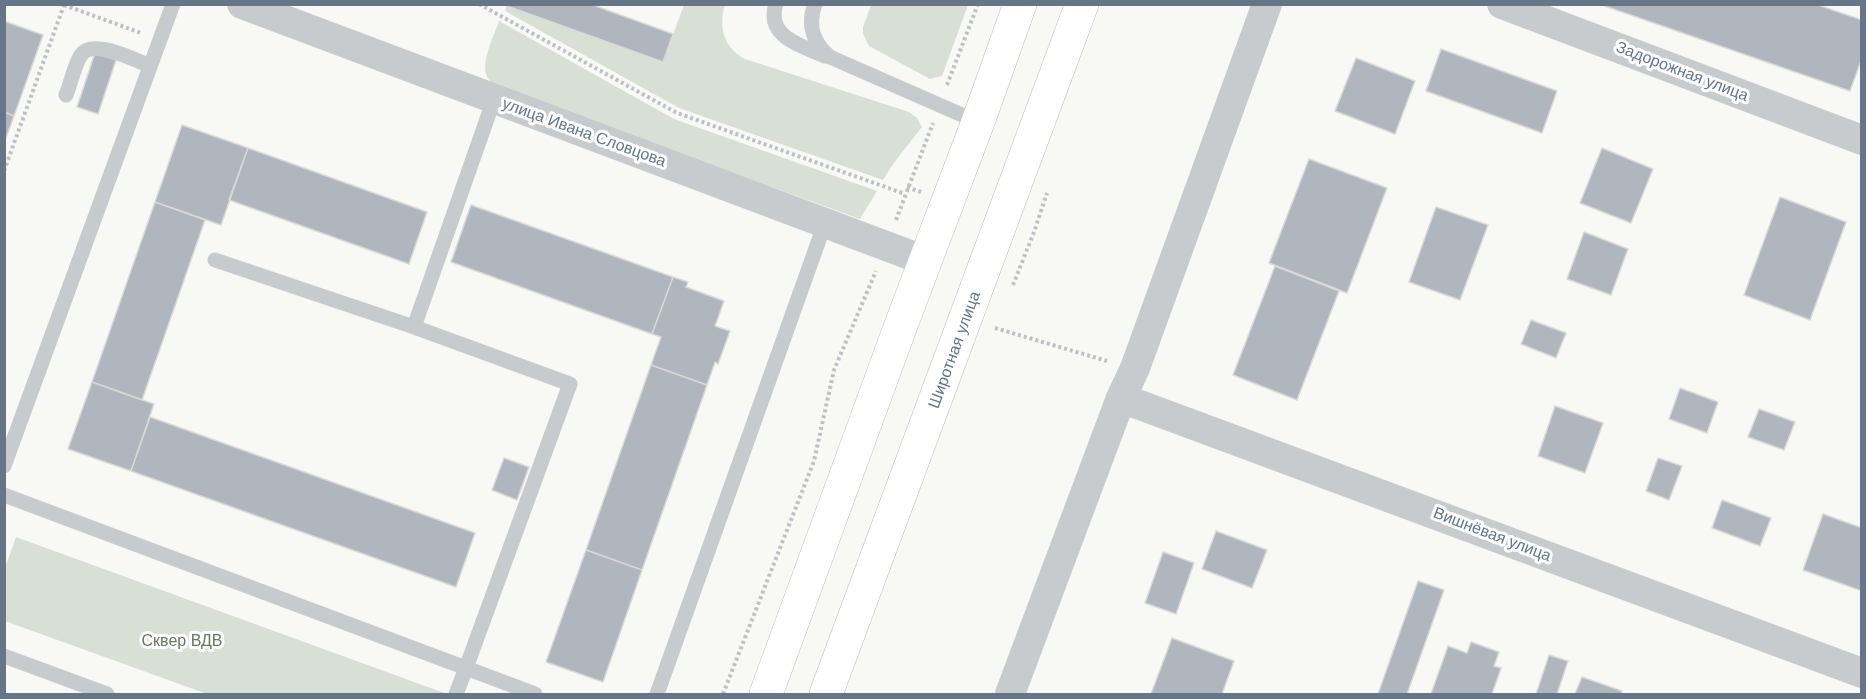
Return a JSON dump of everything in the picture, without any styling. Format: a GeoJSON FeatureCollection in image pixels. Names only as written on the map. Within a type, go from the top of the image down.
{"type":"FeatureCollection","features":[{"type":"Feature","properties":{"kind":"main road"},"geometry":{"type":"LineString","coordinates":[[766,694],[1020,4]]}},
{"type":"Feature","properties":{"kind":"main road","name":"Широтная улица"},"geometry":{"type":"LineString","coordinates":[[826,694],[1082,4]]}},
{"type":"Feature","properties":{"kind":"street","name":"улица Ивана Словцова"},"geometry":{"type":"LineString","coordinates":[[242,4],[926,261]]}},
{"type":"Feature","properties":{"kind":"street"},"geometry":{"type":"LineString","coordinates":[[1010,694],[1121,398],[1136,368],[1267,4]]}},
{"type":"Feature","properties":{"kind":"street","name":"Задорожная улица"},"geometry":{"type":"LineString","coordinates":[[1502,4],[1862,141]]}},
{"type":"Feature","properties":{"kind":"street","name":"Вишнёвая улица"},"geometry":{"type":"LineString","coordinates":[[1121,398],[1862,673]]}},
{"type":"Feature","properties":{"kind":"lane"},"geometry":{"type":"LineString","coordinates":[[4,466],[173,4]]}},
{"type":"Feature","properties":{"kind":"lane"},"geometry":{"type":"LineString","coordinates":[[776,4],[773,18],[775,25],[780,34],[788,40],[978,122]]}},
{"type":"Feature","properties":{"kind":"lane"},"geometry":{"type":"LineString","coordinates":[[815,4],[811,21],[815,41],[821,50],[840,63]]}},
{"type":"Feature","properties":{"kind":"lane"},"geometry":{"type":"LineString","coordinates":[[66,95],[81,55],[88,48],[98,47],[150,66]]}},
{"type":"Feature","properties":{"kind":"lane"},"geometry":{"type":"LineString","coordinates":[[414,327],[494,99]]}},
{"type":"Feature","properties":{"kind":"lane"},"geometry":{"type":"LineString","coordinates":[[657,694],[825,223]]}},
{"type":"Feature","properties":{"kind":"lane"},"geometry":{"type":"LineString","coordinates":[[215,260],[414,327],[570,384],[456,694]]}},
{"type":"Feature","properties":{"kind":"lane"},"geometry":{"type":"LineString","coordinates":[[4,495],[535,694]]}},
{"type":"Feature","properties":{"kind":"lane"},"geometry":{"type":"LineString","coordinates":[[4,656],[107,694]]}},
{"type":"Feature","properties":{"kind":"path"},"geometry":{"type":"LineString","coordinates":[[479,4],[676,113],[904,194]]}},
{"type":"Feature","properties":{"kind":"path"},"geometry":{"type":"LineString","coordinates":[[723,694],[814,461],[834,370],[886,246],[978,4]]}},
{"type":"Feature","properties":{"kind":"path"},"geometry":{"type":"LineString","coordinates":[[4,171],[63,5],[160,40]]}},
{"type":"Feature","properties":{"kind":"path"},"geometry":{"type":"LineString","coordinates":[[995,328],[1086,355]]}},
{"type":"Feature","properties":{"kind":"green space"},"geometry":{"type":"Polygon","coordinates":[[[684,5],[725,5],[722,21],[724,36],[732,49],[745,59],[909,112],[917,118],[922,127],[883,180],[679,108],[505,11],[507,6],[663,62],[684,5]]]}},
{"type":"Feature","properties":{"kind":"green space"},"geometry":{"type":"Polygon","coordinates":[[[871,5],[968,5],[942,76],[930,79],[869,46],[863,34],[863,27],[871,5]]]}},
{"type":"Feature","properties":{"kind":"green space"},"geometry":{"type":"Polygon","coordinates":[[[499,21],[674,119],[877,191],[860,219],[502,89],[490,81],[485,68],[499,21]]]}},
{"type":"Feature","properties":{"kind":"green space","name":"Сквер ВДВ"},"geometry":{"type":"Polygon","coordinates":[[[16,537],[447,694],[207,694],[5,621],[5,568],[16,537]]]}},
{"type":"Feature","properties":{"kind":"building"},"geometry":{"type":"Polygon","coordinates":[[[507,4],[590,4],[673,34],[663,62],[507,6],[507,4]]]}},
{"type":"Feature","properties":{"kind":"building"},"geometry":{"type":"Polygon","coordinates":[[[1599,4],[1815,4],[1862,20],[1862,58],[1850,91],[1599,4]]]}},
{"type":"Feature","properties":{"kind":"building"},"geometry":{"type":"Polygon","coordinates":[[[4,21],[43,35],[14,116],[4,112],[4,21]]]}},
{"type":"Feature","properties":{"kind":"building"},"geometry":{"type":"Polygon","coordinates":[[[1441,49],[1557,91],[1542,133],[1426,91],[1441,49]]]}},
{"type":"Feature","properties":{"kind":"building"},"geometry":{"type":"Polygon","coordinates":[[[95,53],[116,60],[98,114],[77,107],[95,53]]]}},
{"type":"Feature","properties":{"kind":"building"},"geometry":{"type":"Polygon","coordinates":[[[1356,58],[1415,81],[1395,134],[1335,111],[1356,58]]]}},
{"type":"Feature","properties":{"kind":"building"},"geometry":{"type":"Polygon","coordinates":[[[4,112],[14,116],[4,143],[4,112]]]}},
{"type":"Feature","properties":{"kind":"building"},"geometry":{"type":"Polygon","coordinates":[[[182,125],[248,148],[221,225],[155,202],[182,125]]]}},
{"type":"Feature","properties":{"kind":"building"},"geometry":{"type":"Polygon","coordinates":[[[248,148],[427,212],[409,264],[229,200],[248,148]]]}},
{"type":"Feature","properties":{"kind":"building"},"geometry":{"type":"Polygon","coordinates":[[[1602,148],[1653,169],[1631,223],[1580,203],[1602,148]]]}},
{"type":"Feature","properties":{"kind":"building"},"geometry":{"type":"Polygon","coordinates":[[[1309,159],[1387,188],[1347,293],[1269,263],[1309,159]]]}},
{"type":"Feature","properties":{"kind":"building"},"geometry":{"type":"Polygon","coordinates":[[[1780,197],[1846,222],[1810,320],[1744,295],[1780,197]]]}},
{"type":"Feature","properties":{"kind":"building"},"geometry":{"type":"Polygon","coordinates":[[[155,202],[205,220],[142,400],[92,382],[155,202]]]}},
{"type":"Feature","properties":{"kind":"building"},"geometry":{"type":"Polygon","coordinates":[[[471,205],[673,277],[652,334],[451,262],[471,205]]]}},
{"type":"Feature","properties":{"kind":"building"},"geometry":{"type":"Polygon","coordinates":[[[1436,207],[1488,225],[1460,300],[1409,282],[1436,207]]]}},
{"type":"Feature","properties":{"kind":"building"},"geometry":{"type":"Polygon","coordinates":[[[1584,232],[1628,249],[1611,295],[1567,279],[1584,232]]]}},
{"type":"Feature","properties":{"kind":"building"},"geometry":{"type":"Polygon","coordinates":[[[1275,266],[1339,291],[1297,400],[1233,375],[1275,266]]]}},
{"type":"Feature","properties":{"kind":"building"},"geometry":{"type":"Polygon","coordinates":[[[673,277],[688,282],[686,287],[724,301],[715,326],[730,331],[718,364],[715,362],[707,385],[651,365],[661,337],[652,334],[673,277]]]}},
{"type":"Feature","properties":{"kind":"building"},"geometry":{"type":"Polygon","coordinates":[[[1531,320],[1566,333],[1556,358],[1521,344],[1531,320]]]}},
{"type":"Feature","properties":{"kind":"building"},"geometry":{"type":"Polygon","coordinates":[[[651,365],[707,385],[642,570],[586,550],[651,365]]]}},
{"type":"Feature","properties":{"kind":"building"},"geometry":{"type":"Polygon","coordinates":[[[92,382],[154,404],[131,471],[68,449],[92,382]]]}},
{"type":"Feature","properties":{"kind":"building"},"geometry":{"type":"Polygon","coordinates":[[[1680,388],[1718,402],[1707,433],[1669,419],[1680,388]]]}},
{"type":"Feature","properties":{"kind":"building"},"geometry":{"type":"Polygon","coordinates":[[[1555,406],[1603,423],[1585,473],[1538,456],[1555,406]]]}},
{"type":"Feature","properties":{"kind":"building"},"geometry":{"type":"Polygon","coordinates":[[[1759,409],[1795,422],[1784,450],[1748,437],[1759,409]]]}},
{"type":"Feature","properties":{"kind":"building"},"geometry":{"type":"Polygon","coordinates":[[[150,417],[475,533],[456,587],[131,471],[150,417]]]}},
{"type":"Feature","properties":{"kind":"building"},"geometry":{"type":"Polygon","coordinates":[[[504,458],[529,467],[517,500],[492,490],[504,458]]]}},
{"type":"Feature","properties":{"kind":"building"},"geometry":{"type":"Polygon","coordinates":[[[1658,458],[1682,466],[1669,500],[1646,491],[1658,458]]]}},
{"type":"Feature","properties":{"kind":"building"},"geometry":{"type":"Polygon","coordinates":[[[1722,500],[1771,518],[1760,546],[1712,528],[1722,500]]]}},
{"type":"Feature","properties":{"kind":"building"},"geometry":{"type":"Polygon","coordinates":[[[1823,514],[1862,528],[1862,591],[1803,570],[1823,514]]]}},
{"type":"Feature","properties":{"kind":"building"},"geometry":{"type":"Polygon","coordinates":[[[1216,531],[1267,550],[1252,588],[1202,569],[1216,531]]]}},
{"type":"Feature","properties":{"kind":"building"},"geometry":{"type":"Polygon","coordinates":[[[586,550],[642,570],[603,682],[546,662],[586,550]]]}},
{"type":"Feature","properties":{"kind":"building"},"geometry":{"type":"Polygon","coordinates":[[[1163,552],[1194,563],[1176,614],[1145,603],[1163,552]]]}},
{"type":"Feature","properties":{"kind":"building"},"geometry":{"type":"Polygon","coordinates":[[[1418,581],[1444,590],[1407,694],[1378,694],[1418,581]]]}},
{"type":"Feature","properties":{"kind":"building"},"geometry":{"type":"Polygon","coordinates":[[[1172,638],[1234,661],[1222,694],[1151,694],[1172,638]]]}},
{"type":"Feature","properties":{"kind":"building"},"geometry":{"type":"Polygon","coordinates":[[[1471,642],[1499,652],[1494,666],[1501,668],[1492,694],[1431,694],[1448,646],[1467,653],[1471,642]]]}},
{"type":"Feature","properties":{"kind":"building"},"geometry":{"type":"Polygon","coordinates":[[[1549,655],[1568,661],[1557,694],[1536,694],[1549,655]]]}},
{"type":"Feature","properties":{"kind":"building"},"geometry":{"type":"Polygon","coordinates":[[[1582,677],[1622,691],[1621,694],[1575,694],[1582,677]]]}}]}
